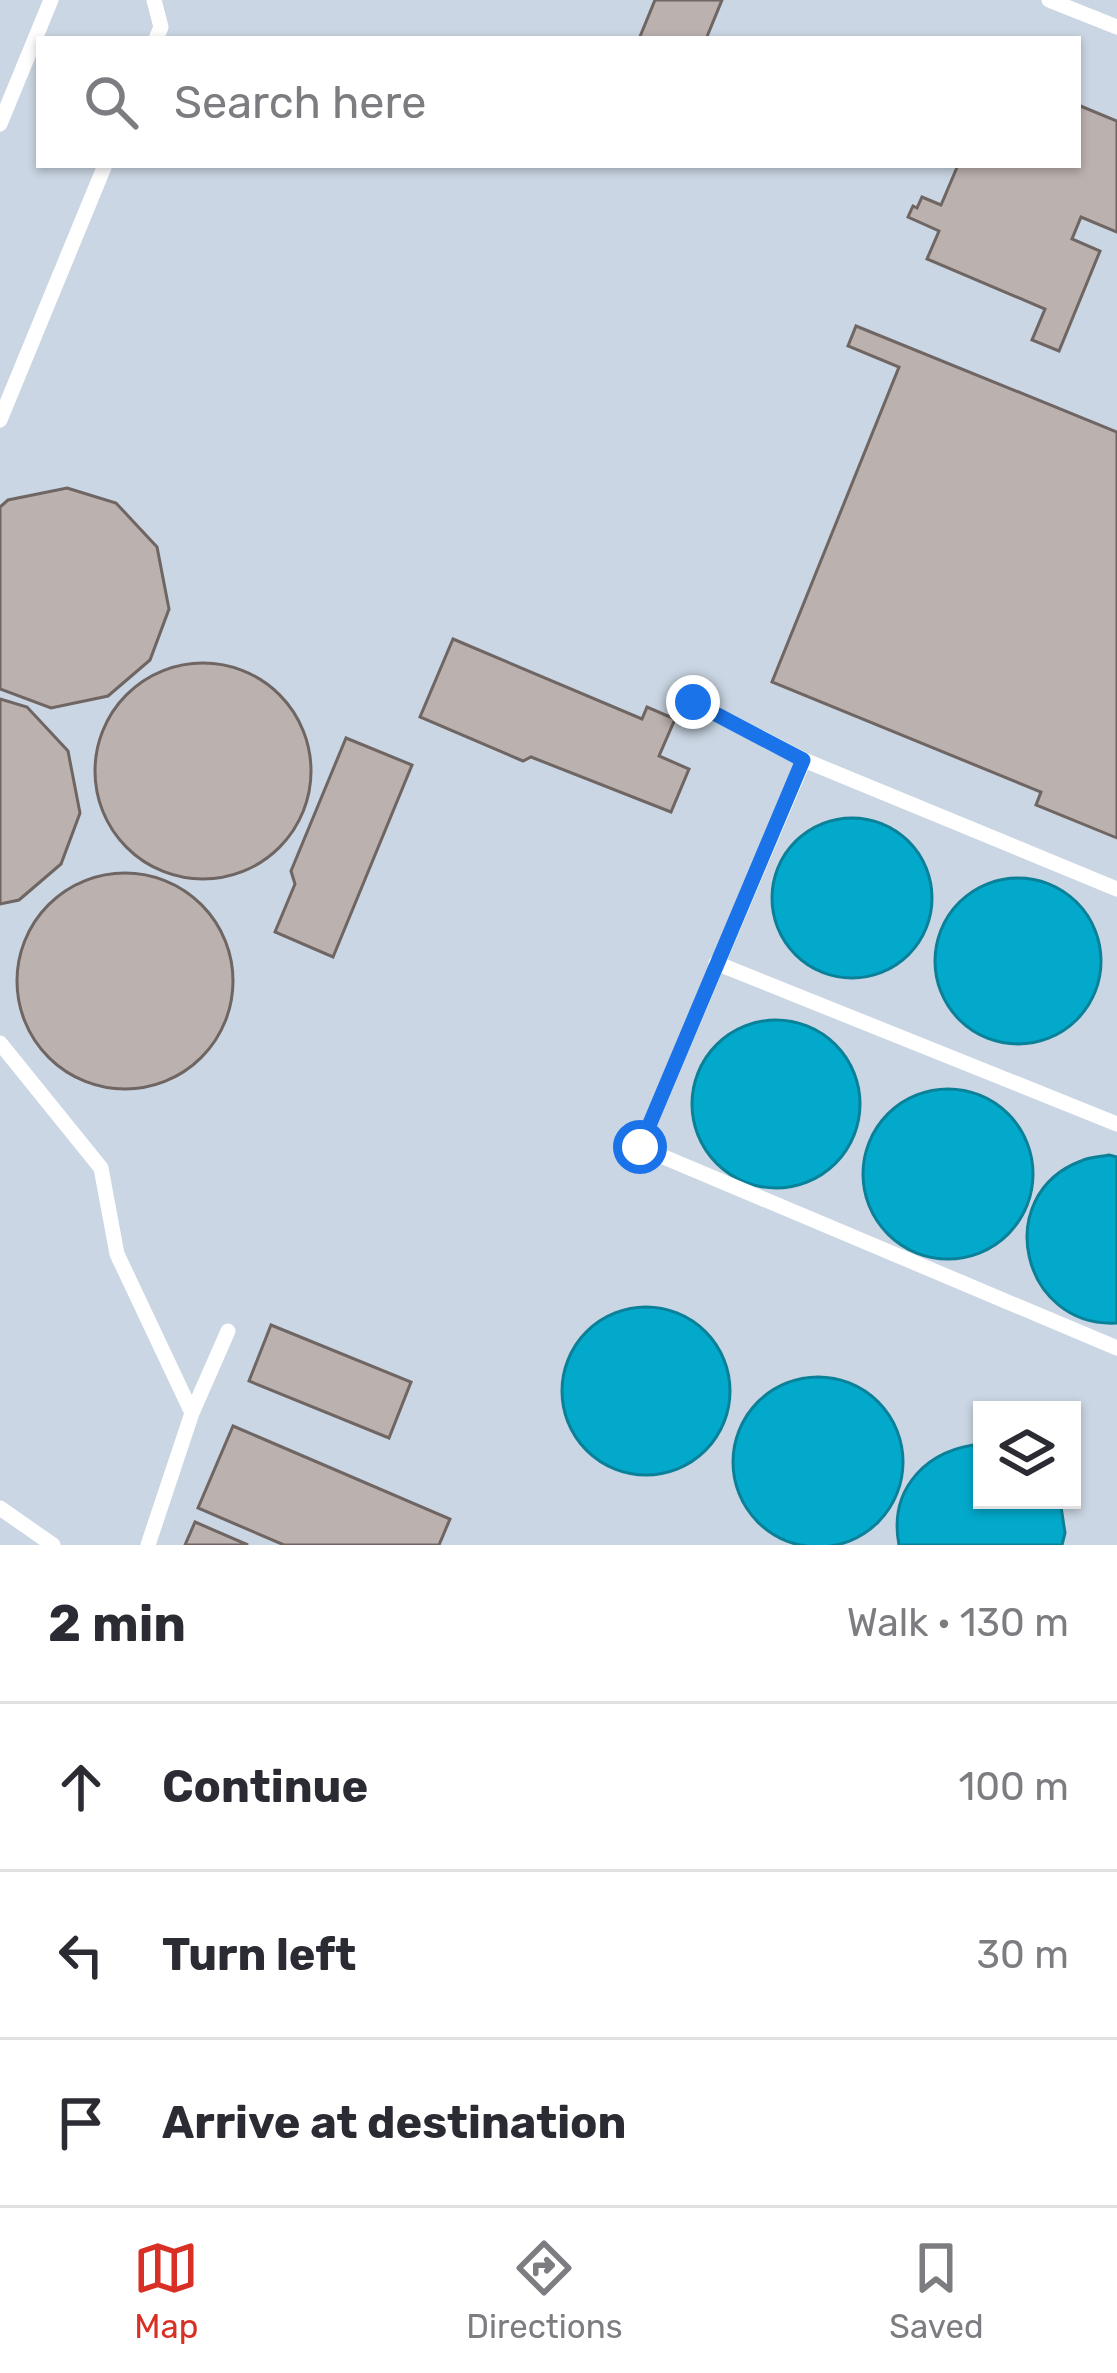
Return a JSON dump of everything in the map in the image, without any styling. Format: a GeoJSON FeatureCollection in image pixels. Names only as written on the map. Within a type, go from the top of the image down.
{"type":"FeatureCollection","features":[{"type":"Feature","properties":{"kind":"lane"},"geometry":{"type":"LineString","coordinates":[[36,36],[51,0]]}},
{"type":"Feature","properties":{"kind":"lane"},"geometry":{"type":"LineString","coordinates":[[154,0],[161,27],[158,36]]}},
{"type":"Feature","properties":{"kind":"lane"},"geometry":{"type":"LineString","coordinates":[[1049,0],[1117,27]]}},
{"type":"Feature","properties":{"kind":"lane"},"geometry":{"type":"LineString","coordinates":[[0,124],[36,36]]}},
{"type":"Feature","properties":{"kind":"lane"},"geometry":{"type":"LineString","coordinates":[[0,420],[104,168]]}},
{"type":"Feature","properties":{"kind":"lane"},"geometry":{"type":"LineString","coordinates":[[693,702],[803,760],[1117,889]]}},
{"type":"Feature","properties":{"kind":"lane"},"geometry":{"type":"LineString","coordinates":[[803,760],[640,1147],[1117,1348]]}},
{"type":"Feature","properties":{"kind":"lane"},"geometry":{"type":"LineString","coordinates":[[716,963],[1117,1124]]}},
{"type":"Feature","properties":{"kind":"lane"},"geometry":{"type":"LineString","coordinates":[[0,1043],[101,1168],[117,1254],[192,1413]]}},
{"type":"Feature","properties":{"kind":"lane"},"geometry":{"type":"LineString","coordinates":[[148,1545],[192,1413],[228,1331]]}},
{"type":"Feature","properties":{"kind":"lane"},"geometry":{"type":"LineString","coordinates":[[0,1508],[53,1545]]}},
{"type":"Feature","properties":{"kind":"shaded area"},"geometry":{"type":"Polygon","coordinates":[[[0,0],[1117,0],[1117,1545],[0,1545],[0,0]]]}},
{"type":"Feature","properties":{"kind":"water"},"geometry":{"type":"Polygon","coordinates":[[[852,818],[883,824],[909,841],[926,867],[932,898],[926,929],[909,955],[883,972],[852,978],[821,972],[795,955],[778,929],[772,898],[778,867],[795,841],[821,824],[852,818]]]}},
{"type":"Feature","properties":{"kind":"water"},"geometry":{"type":"Polygon","coordinates":[[[1018,878],[1050,885],[1076,903],[1094,929],[1101,961],[1094,993],[1076,1019],[1050,1037],[1018,1044],[986,1037],[960,1019],[942,993],[935,961],[942,929],[960,903],[986,885],[1018,878]]]}},
{"type":"Feature","properties":{"kind":"water"},"geometry":{"type":"Polygon","coordinates":[[[776,1020],[808,1026],[836,1044],[854,1072],[860,1104],[854,1136],[836,1164],[808,1182],[776,1188],[744,1182],[716,1164],[698,1136],[692,1104],[698,1072],[716,1044],[744,1026],[776,1020]]]}},
{"type":"Feature","properties":{"kind":"water"},"geometry":{"type":"Polygon","coordinates":[[[948,1089],[980,1096],[1008,1114],[1026,1142],[1033,1174],[1026,1206],[1008,1234],[980,1252],[948,1259],[916,1252],[888,1234],[870,1206],[863,1174],[870,1142],[888,1114],[916,1096],[948,1089]]]}},
{"type":"Feature","properties":{"kind":"water"},"geometry":{"type":"Polygon","coordinates":[[[1117,1157],[1117,1323],[1084,1319],[1058,1305],[1040,1283],[1029,1257],[1028,1229],[1035,1201],[1053,1178],[1084,1160],[1117,1157]]]}},
{"type":"Feature","properties":{"kind":"water"},"geometry":{"type":"Polygon","coordinates":[[[646,1307],[678,1313],[706,1331],[724,1359],[730,1391],[724,1423],[706,1451],[678,1469],[646,1475],[614,1469],[586,1451],[568,1423],[562,1391],[568,1359],[586,1331],[614,1313],[646,1307]]]}},
{"type":"Feature","properties":{"kind":"water"},"geometry":{"type":"Polygon","coordinates":[[[801,1379],[835,1379],[865,1392],[888,1415],[901,1445],[901,1479],[888,1509],[865,1532],[835,1545],[801,1545],[771,1532],[748,1509],[735,1479],[735,1445],[748,1415],[771,1392],[801,1379]]]}},
{"type":"Feature","properties":{"kind":"water"},"geometry":{"type":"Polygon","coordinates":[[[973,1445],[973,1509],[1061,1509],[1062,1545],[899,1545],[897,1524],[906,1489],[929,1463],[973,1445]]]}},
{"type":"Feature","properties":{"kind":"building"},"geometry":{"type":"Polygon","coordinates":[[[655,0],[722,0],[707,36],[640,36],[655,0]]]}},
{"type":"Feature","properties":{"kind":"building"},"geometry":{"type":"Polygon","coordinates":[[[1081,106],[1117,121],[1117,232],[1081,217],[1072,239],[1100,251],[1059,351],[1032,340],[1045,309],[927,259],[939,231],[908,217],[922,197],[941,205],[957,168],[1081,168],[1081,106]]]}},
{"type":"Feature","properties":{"kind":"building"},"geometry":{"type":"Polygon","coordinates":[[[856,326],[1117,432],[1117,838],[1036,805],[1041,792],[772,682],[899,367],[848,346],[856,326]]]}},
{"type":"Feature","properties":{"kind":"building"},"geometry":{"type":"Polygon","coordinates":[[[67,488],[116,503],[157,547],[169,609],[150,660],[108,696],[51,708],[0,689],[0,507],[8,500],[67,488]]]}},
{"type":"Feature","properties":{"kind":"building"},"geometry":{"type":"Polygon","coordinates":[[[453,639],[642,719],[647,707],[675,719],[659,756],[689,769],[671,812],[531,757],[523,761],[420,717],[453,639]]]}},
{"type":"Feature","properties":{"kind":"building"},"geometry":{"type":"Polygon","coordinates":[[[203,663],[244,672],[279,695],[302,730],[311,771],[302,812],[279,847],[244,870],[203,879],[162,870],[127,847],[104,812],[95,771],[104,730],[127,695],[162,672],[203,663]]]}},
{"type":"Feature","properties":{"kind":"building"},"geometry":{"type":"Polygon","coordinates":[[[0,699],[27,707],[68,751],[80,813],[61,864],[19,900],[0,904],[0,699]]]}},
{"type":"Feature","properties":{"kind":"building"},"geometry":{"type":"Polygon","coordinates":[[[346,738],[412,765],[333,957],[275,932],[295,884],[291,871],[346,738]]]}},
{"type":"Feature","properties":{"kind":"building"},"geometry":{"type":"Polygon","coordinates":[[[125,873],[166,882],[201,905],[224,940],[233,981],[224,1022],[201,1057],[166,1080],[125,1089],[84,1080],[49,1057],[26,1022],[17,981],[26,940],[49,905],[84,882],[125,873]]]}},
{"type":"Feature","properties":{"kind":"building"},"geometry":{"type":"Polygon","coordinates":[[[271,1325],[411,1382],[389,1438],[249,1381],[271,1325]]]}},
{"type":"Feature","properties":{"kind":"building"},"geometry":{"type":"Polygon","coordinates":[[[233,1426],[450,1519],[439,1545],[284,1545],[198,1508],[233,1426]]]}},
{"type":"Feature","properties":{"kind":"building"},"geometry":{"type":"Polygon","coordinates":[[[195,1522],[248,1545],[185,1545],[195,1522]]]}},
{"type":"Feature","properties":{"kind":"route"},"geometry":{"type":"LineString","coordinates":[[640,1147],[803,760],[693,702]]}}]}
